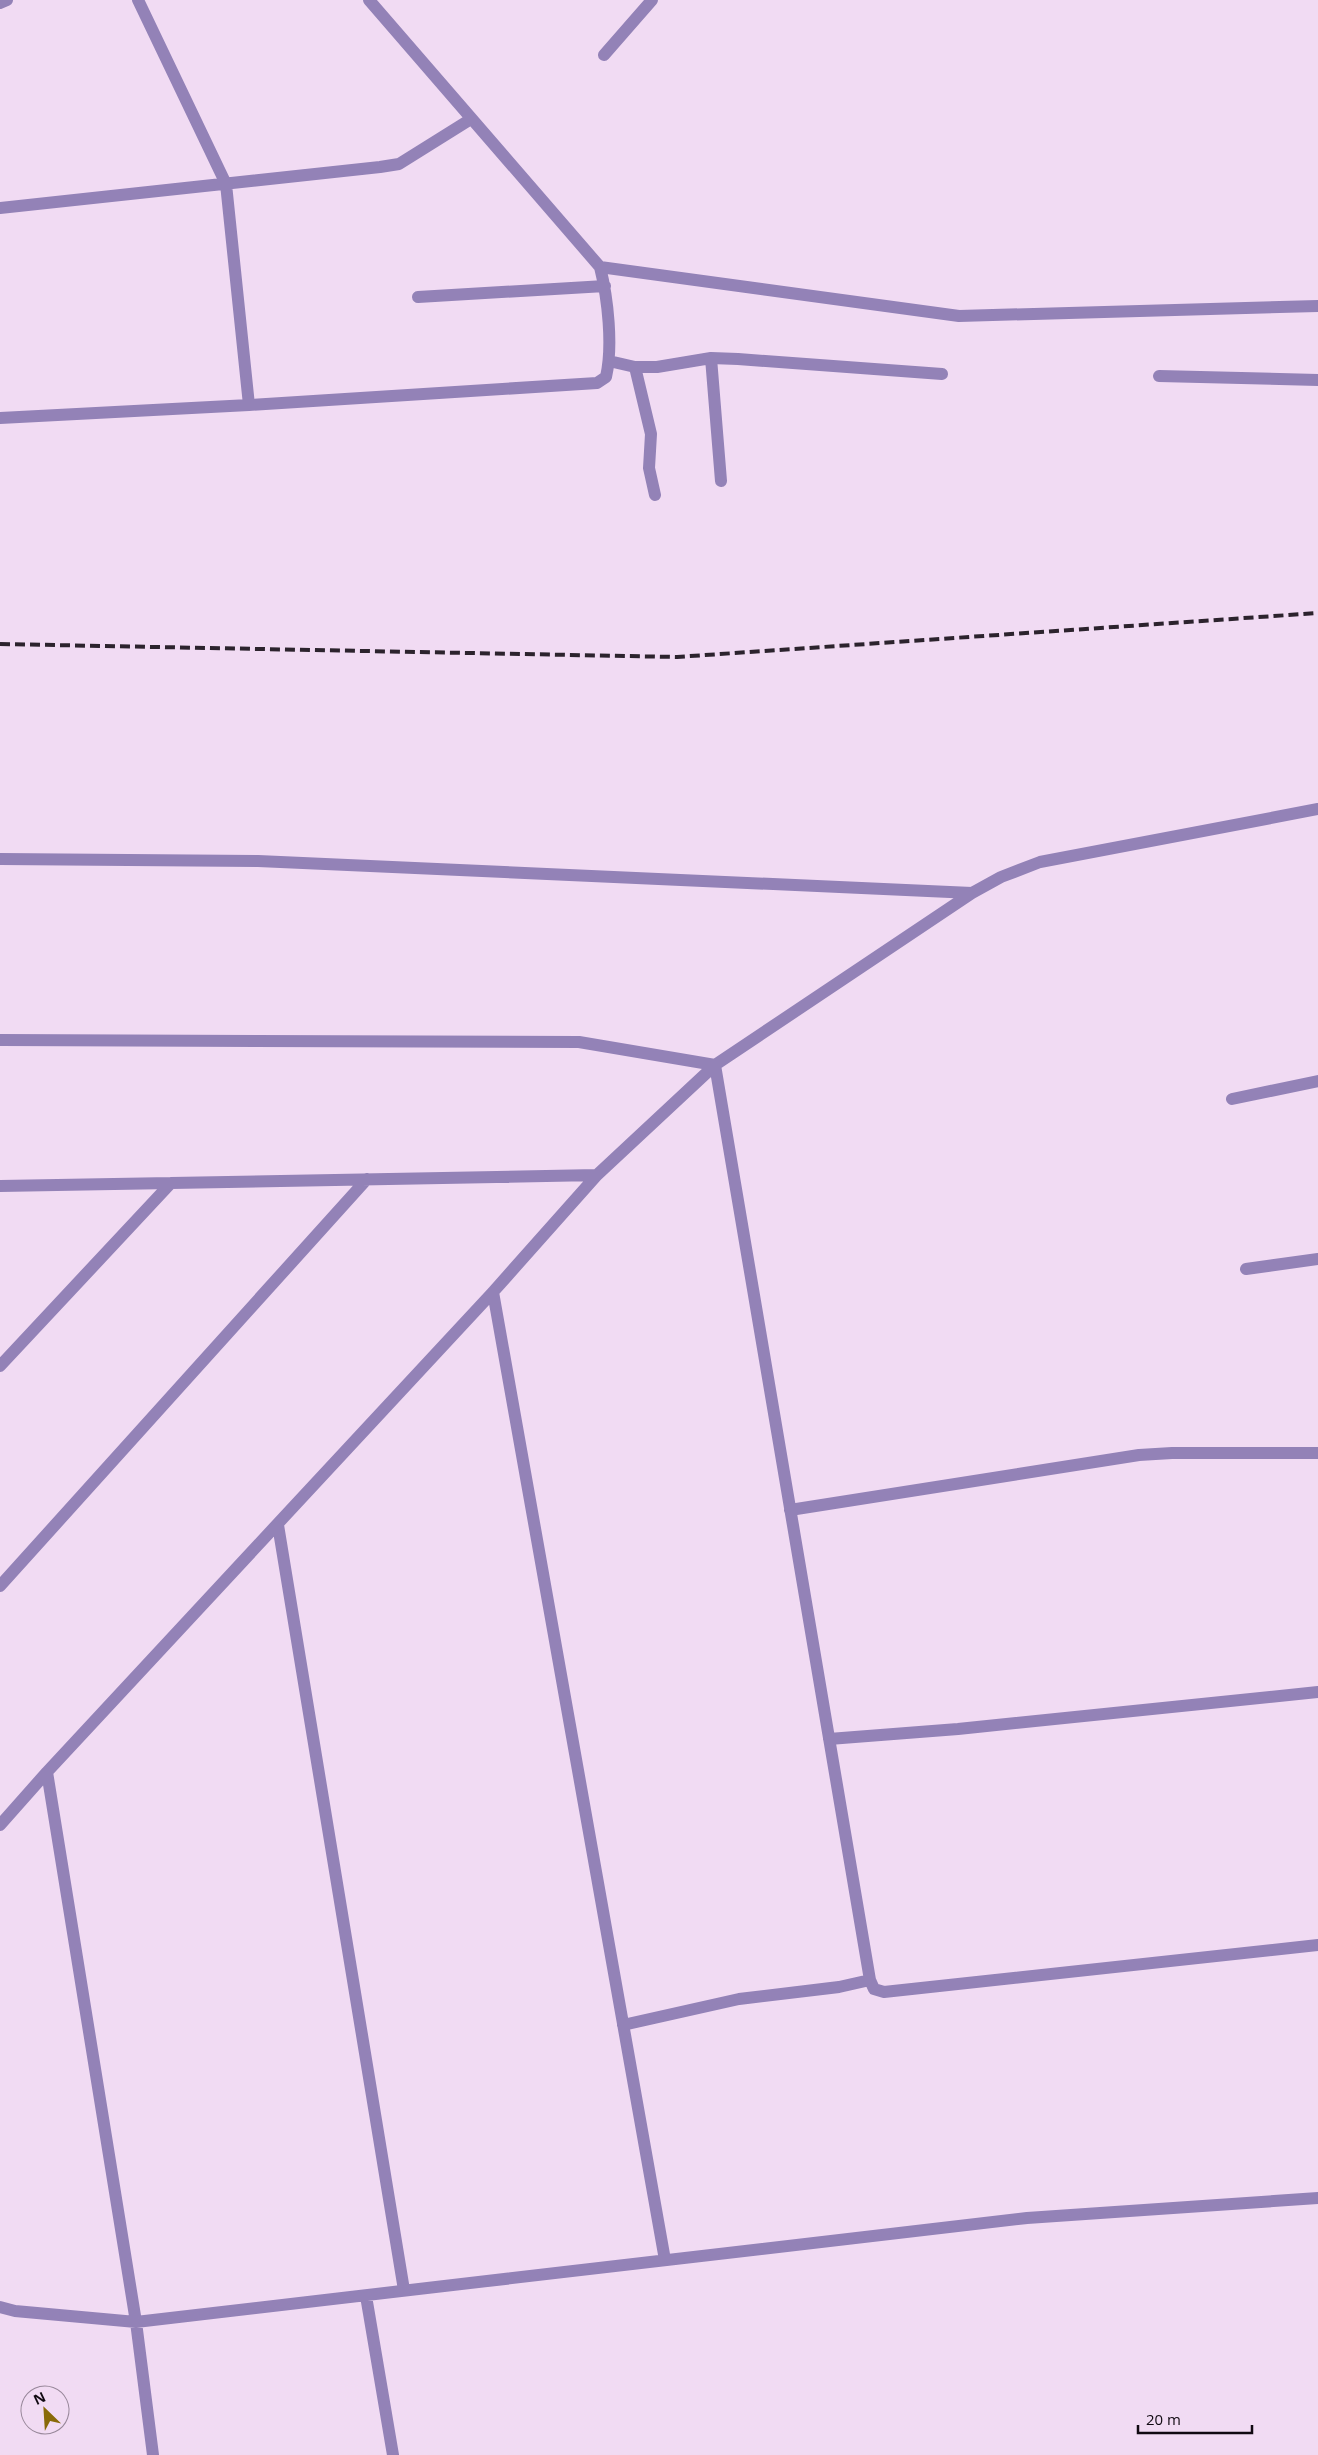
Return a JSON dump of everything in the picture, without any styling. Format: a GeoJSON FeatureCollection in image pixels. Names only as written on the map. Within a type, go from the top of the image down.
{"type":"FeatureCollection","features":[{"type":"Feature","properties":{"kind":"street"},"geometry":{"type":"LineString","coordinates":[[0,3],[7,0]]}},
{"type":"Feature","properties":{"kind":"street"},"geometry":{"type":"LineString","coordinates":[[138,0],[226,184],[249,405]]}},
{"type":"Feature","properties":{"kind":"street"},"geometry":{"type":"LineString","coordinates":[[0,418],[249,405],[597,383],[606,378],[609,361],[605,286],[600,267],[369,0]]}},
{"type":"Feature","properties":{"kind":"street"},"geometry":{"type":"LineString","coordinates":[[604,55],[652,0]]}},
{"type":"Feature","properties":{"kind":"street"},"geometry":{"type":"LineString","coordinates":[[0,208],[398,164],[471,119]]}},
{"type":"Feature","properties":{"kind":"street"},"geometry":{"type":"LineString","coordinates":[[600,267],[959,316],[1318,306]]}},
{"type":"Feature","properties":{"kind":"street"},"geometry":{"type":"LineString","coordinates":[[418,297],[605,286]]}},
{"type":"Feature","properties":{"kind":"street"},"geometry":{"type":"LineString","coordinates":[[609,361],[635,367],[657,367],[712,358],[942,374]]}},
{"type":"Feature","properties":{"kind":"street"},"geometry":{"type":"LineString","coordinates":[[712,358],[721,481]]}},
{"type":"Feature","properties":{"kind":"street"},"geometry":{"type":"LineString","coordinates":[[635,367],[651,434],[649,468],[655,495]]}},
{"type":"Feature","properties":{"kind":"street"},"geometry":{"type":"LineString","coordinates":[[1159,376],[1318,380]]}},
{"type":"Feature","properties":{"kind":"street"},"geometry":{"type":"LineString","coordinates":[[0,1825],[493,1292],[597,1175],[715,1065],[972,893],[1001,877],[1040,862],[1318,809]]}},
{"type":"Feature","properties":{"kind":"street"},"geometry":{"type":"LineString","coordinates":[[0,859],[258,861],[972,893]]}},
{"type":"Feature","properties":{"kind":"street"},"geometry":{"type":"LineString","coordinates":[[0,1040],[579,1042],[715,1065]]}},
{"type":"Feature","properties":{"kind":"street"},"geometry":{"type":"LineString","coordinates":[[715,1065],[870,1980],[874,1989],[884,1992],[1318,1946]]}},
{"type":"Feature","properties":{"kind":"street"},"geometry":{"type":"LineString","coordinates":[[1232,1099],[1318,1080]]}},
{"type":"Feature","properties":{"kind":"street"},"geometry":{"type":"LineString","coordinates":[[0,1186],[597,1175]]}},
{"type":"Feature","properties":{"kind":"street"},"geometry":{"type":"LineString","coordinates":[[0,1586],[367,1179]]}},
{"type":"Feature","properties":{"kind":"street"},"geometry":{"type":"LineString","coordinates":[[0,1366],[171,1183]]}},
{"type":"Feature","properties":{"kind":"street"},"geometry":{"type":"LineString","coordinates":[[1246,1268],[1318,1260]]}},
{"type":"Feature","properties":{"kind":"street"},"geometry":{"type":"LineString","coordinates":[[493,1292],[665,2260]]}},
{"type":"Feature","properties":{"kind":"street"},"geometry":{"type":"LineString","coordinates":[[790,1510],[1139,1455],[1172,1453],[1318,1453]]}},
{"type":"Feature","properties":{"kind":"street"},"geometry":{"type":"LineString","coordinates":[[278,1525],[404,2290]]}},
{"type":"Feature","properties":{"kind":"street"},"geometry":{"type":"LineString","coordinates":[[829,1739],[958,1730],[1318,1692]]}},
{"type":"Feature","properties":{"kind":"street"},"geometry":{"type":"LineString","coordinates":[[47,1772],[136,2322],[153,2455]]}},
{"type":"Feature","properties":{"kind":"street"},"geometry":{"type":"LineString","coordinates":[[623,2025],[739,1999],[839,1987],[870,1980]]}},
{"type":"Feature","properties":{"kind":"street"},"geometry":{"type":"LineString","coordinates":[[0,2307],[16,2311],[136,2322],[1026,2218],[1318,2198]]}},
{"type":"Feature","properties":{"kind":"street"},"geometry":{"type":"LineString","coordinates":[[366,2296],[394,2455]]}},
{"type":"Feature","properties":{"kind":"railway"},"geometry":{"type":"LineString","coordinates":[[0,644],[677,657],[1318,613]]}}]}
